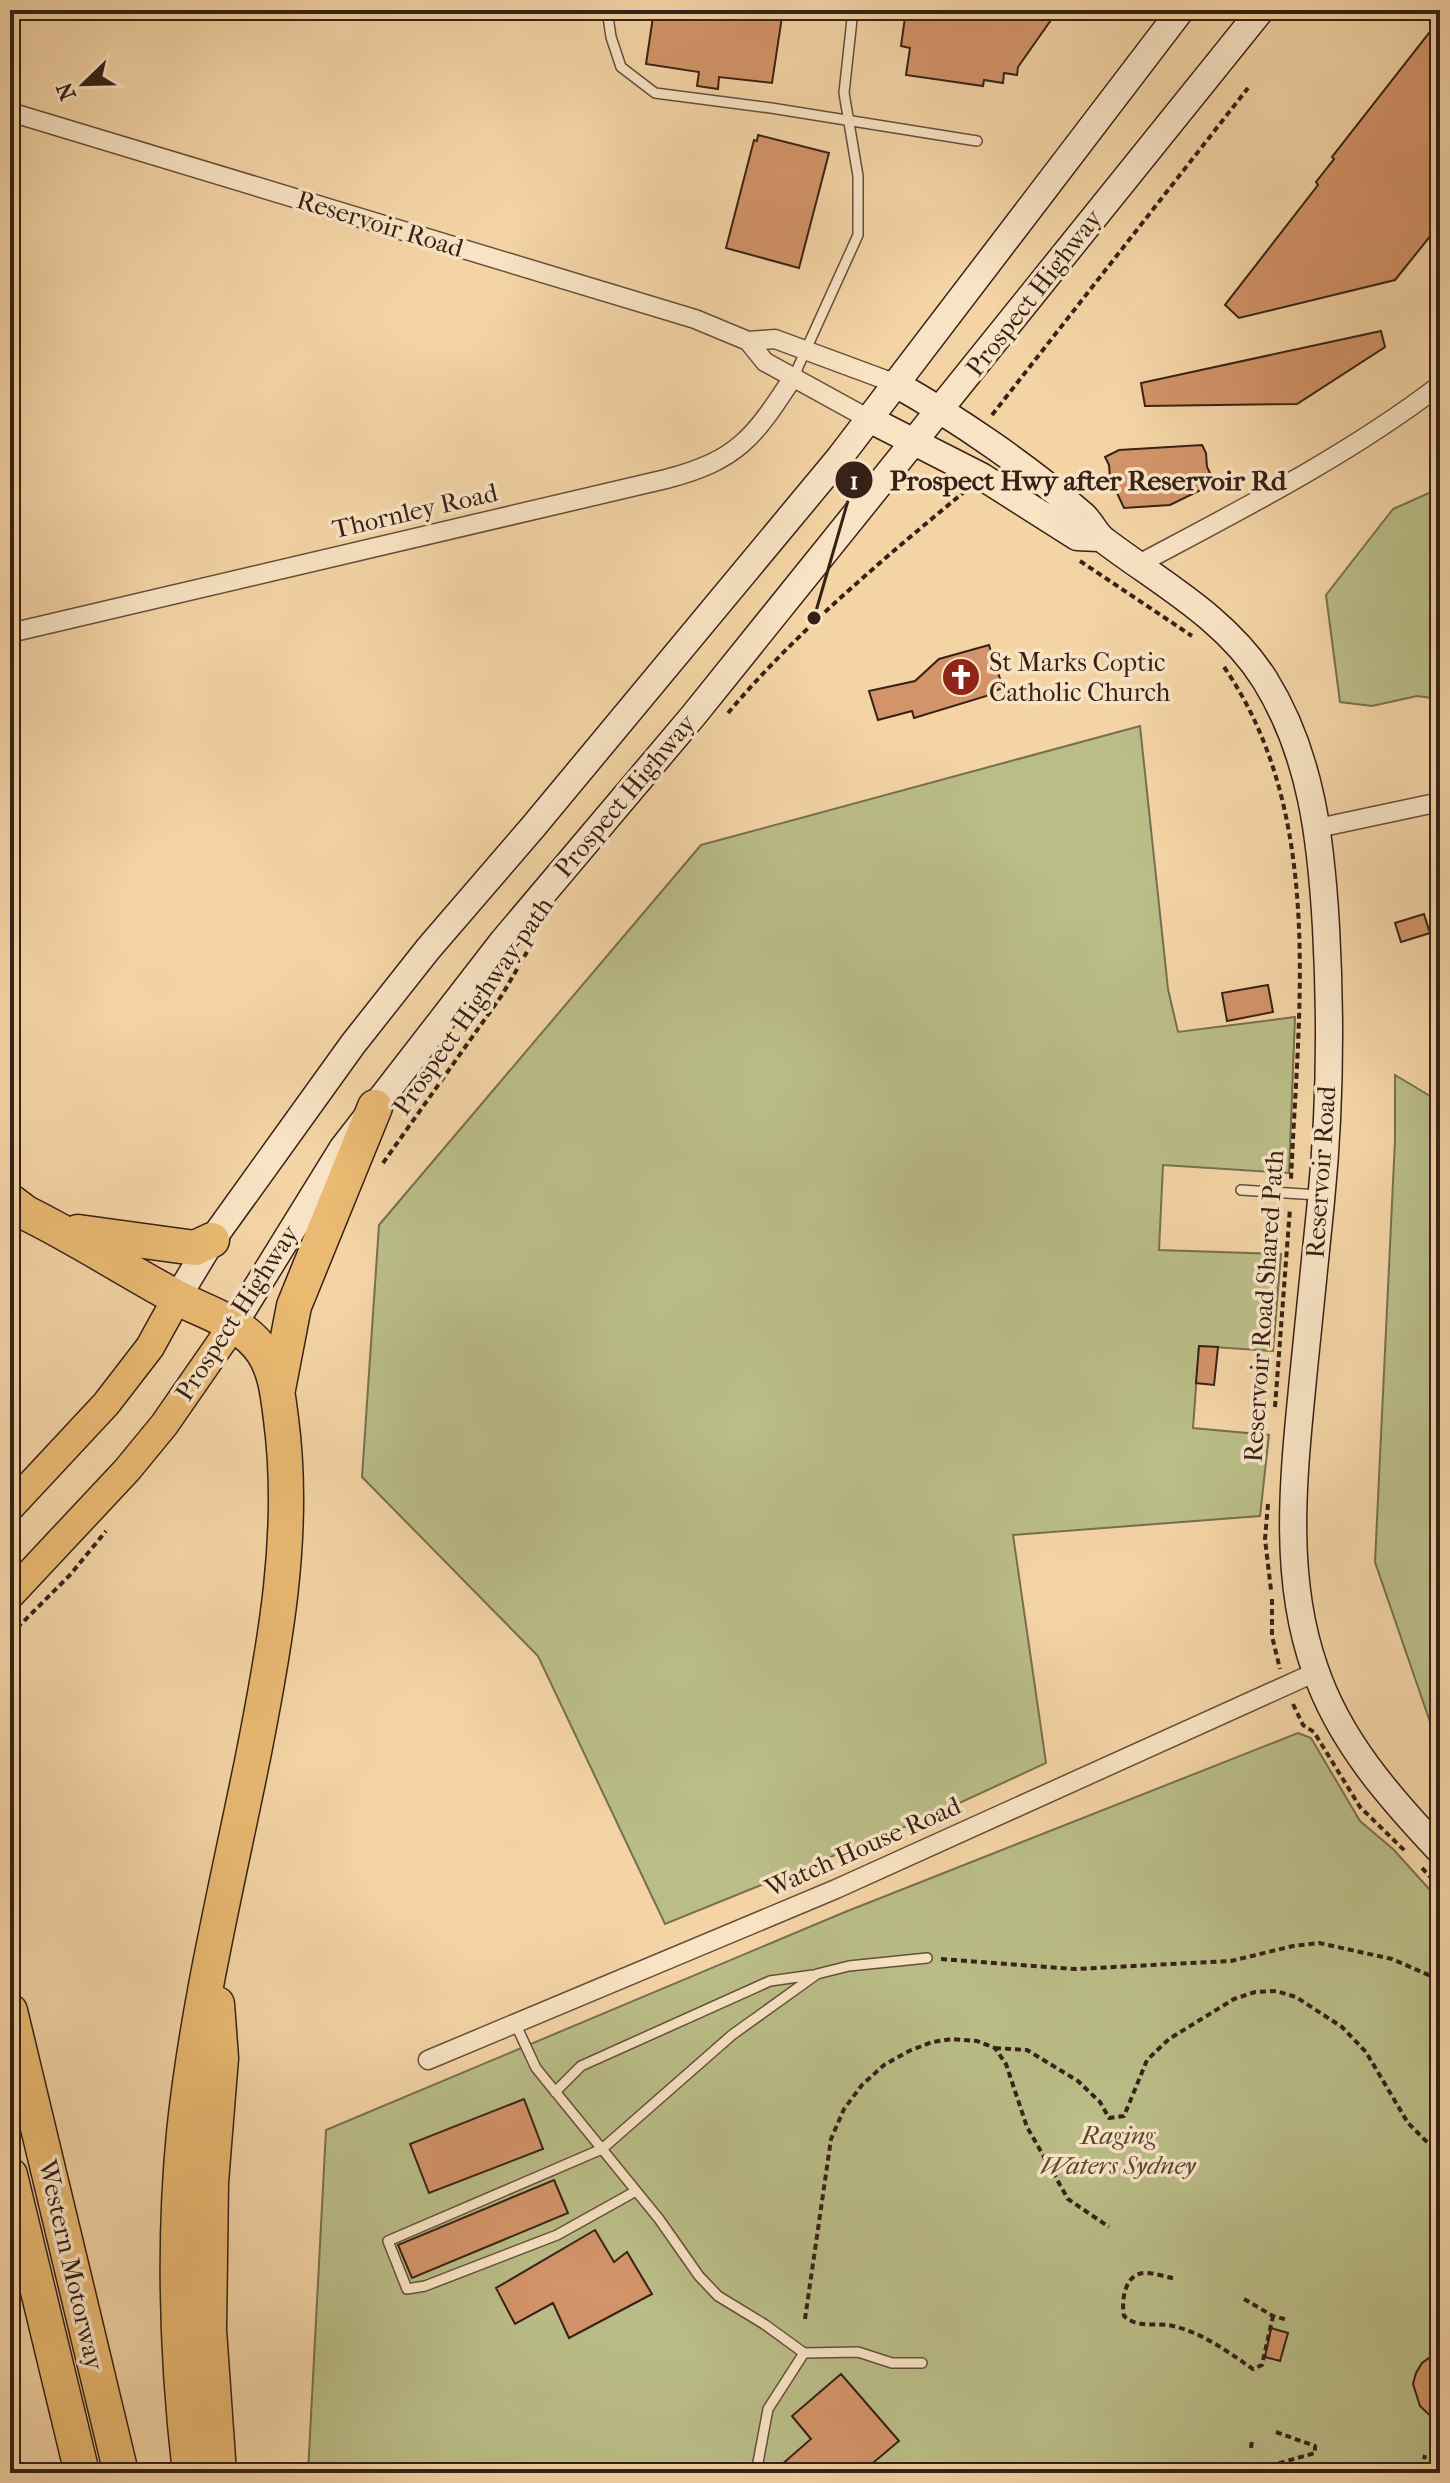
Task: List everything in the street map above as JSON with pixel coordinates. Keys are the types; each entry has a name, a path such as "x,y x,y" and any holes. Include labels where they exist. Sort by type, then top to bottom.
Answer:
{"highway":[{"path":"277,1390 294,1306 375,1107"},
{"path":"10,1201 177,1298 234,1324 263,1351 271,1366 277,1390 286,1457 284,1548 277,1631 195,2057 180,2192 178,2343 190,2473"},
{"path":"57,1229 195,1248 212,1240"},
{"path":"214,1952 221,2058 211,2182 209,2330 219,2473"},
{"name":"Western Motorway","path":"10,2011 121,2473"},
{"name":"Western Motorway","path":"10,2175 82,2473"}],"main road":[{"name":"Prospect Highway","path":"10,1507 106,1404 150,1347 212,1240 353,1044 428,949 543,816 840,457 1181,10"},
{"name":"Prospect Highway","path":"10,1595 127,1470 164,1425 234,1324 342,1149 503,941 693,716 1261,10"},
{"name":"Reservoir Road","path":"894,383 941,409 1088,519 1099,538 1204,612 1239,646 1264,678 1298,746 1318,828 1327,947 1328,1024 1322,1195 1294,1496 1297,1591 1307,1646 1316,1672 1354,1748 1391,1797 1440,1851"},
{"name":"Reservoir Road","path":"867,418 981,476 1077,537 1099,538"}],"street":[{"name":"Reservoir Road","path":"10,112 695,319 748,341 775,339 894,383"},
{"name":"Reservoir Road","path":"748,341 765,362 867,418"},
{"name":"Thornley Road","path":"10,633 707,468 728,457 747,441 794,376"},
{"path":"1139,564 1318,466 1440,385"},
{"path":"1318,828 1440,802"},
{"name":"Watch House Road","path":"428,2060 836,1889 1316,1672"}],"lane":[{"path":"607,10 611,37 621,67 655,93 977,141"},
{"path":"794,376 858,235 858,176 844,93 853,10"},
{"path":"1241,1190 1322,1195"},
{"path":"555,2092 581,2066 770,1981 849,1966 927,1958"},
{"path":"636,2191 557,2235 425,2286 407,2289 388,2241 602,2149 732,2035 817,1974"},
{"path":"515,2023 536,2068 718,2296 804,2353 858,2352 892,2363 922,2363"},
{"path":"756,2473 768,2409 804,2353"}],"path":[{"path":"999,421 991,414 1248,88"},
{"path":"727,715 782,655 857,585 968,490"},
{"path":"1076,558 1198,640"},
{"name":"Reservoir Road Shared Path","path":"1223,666 1262,733 1273,761 1294,859 1300,982 1291,1194 1274,1420"},
{"name":"Prospect Highway path","path":"379,1168 502,995 528,950"},
{"name":"Reservoir Road Shared Path","path":"1269,1498 1265,1539 1273,1603 1272,1636 1279,1665"},
{"path":"927,1958 1075,1969 1231,1961 1319,1943 1392,1959 1440,1980"},
{"path":"805,2319 831,2139 844,2109 862,2085 884,2065 932,2042 952,2039 977,2041 995,2048 1027,2050 1078,2081 1100,2102 1109,2118 1124,2116 1147,2060 1169,2039 1234,1999 1255,1992 1276,1991 1296,1997 1342,2027 1366,2052 1408,2123 1440,2155"},
{"path":"995,2048 1006,2064 1027,2127 1068,2199 1087,2215 1109,2227"},
{"path":"1173,2278 1145,2273 1132,2278 1127,2283 1124,2297 1124,2316 1136,2324 1172,2326 1196,2334 1253,2369 1258,2369 1262,2365 1273,2316"},
{"path":"1244,2299 1273,2316 1288,2320"},
{"path":"1276,2432 1315,2446 1315,2453 1276,2464"},
{"path":"1251,2448 1252,2440"},
{"path":"1422,2469 1425,2455"}],"green space":[{"path":"1440,488 1440,699 1417,696 1372,706 1340,702 1326,595 1393,509"},
{"path":"1140,726 1168,989 1178,1032 1295,1017 1289,1173 1163,1165 1159,1250 1281,1254 1273,1351 1199,1346 1193,1428 1269,1435 1260,1516 1013,1535 1046,1763 929,1817 665,1924 538,1656 362,1477 379,1225 701,845"},
{"path":"1395,1075 1440,1102 1440,1751 1375,1562 1395,1140"},
{"name":"Raging Waters Sydney","path":"1298,1733 1311,1738 1360,1821 1393,1849 1440,1901 1440,2473 308,2473 326,2130 845,1912"}],"building":[{"path":"654,10 783,10 772,83 719,77 718,89 697,86 699,72 646,64"},
{"path":"906,10 1058,10 1018,67 1017,75 1004,73 1003,83 984,80 983,86 906,75 910,48 901,46"},
{"path":"1440,19 1440,224 1395,280 1239,318 1225,305 1318,185 1316,182 1334,159 1332,157"},
{"path":"758,135 829,153 799,268 726,248 754,140 757,141"},
{"path":"1381,331 1385,347 1297,404 1145,406 1141,383"},
{"path":"1202,445 1215,483 1170,505 1124,508 1110,478 1105,457 1119,450"},
{"name":"St Marks Coptic Catholic Church","path":"989,645 1003,688 993,694 914,718 912,711 878,720 869,691 915,681 939,659"},
{"path":"1424,914 1430,933 1401,942 1395,923"},
{"path":"1268,985 1273,1012 1227,1021 1222,993"},
{"path":"1199,1346 1218,1347 1214,1385 1196,1383"},
{"path":"524,2099 543,2149 429,2193 410,2144"},
{"path":"554,2180 568,2213 412,2278 398,2245"},
{"path":"595,2230 614,2262 627,2252 652,2294 569,2338 553,2303 515,2324 496,2288"},
{"path":"1271,2328 1288,2333 1280,2361 1265,2357"},
{"path":"1440,2350 1440,2425 1420,2406 1413,2384 1422,2363"},
{"path":"841,2374 899,2441 861,2473 772,2473 811,2439 792,2416"}],"place":[{"name":"Prospect Hwy after Reservoir Rd","path":"814,618"},
{"name":"St Marks Coptic Catholic Church","path":"961,677"}]}
